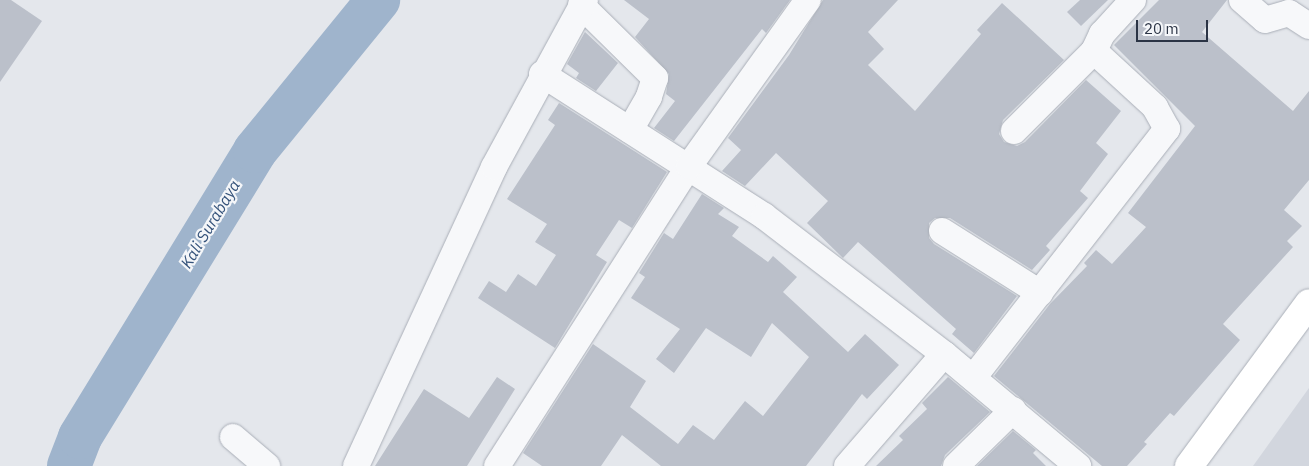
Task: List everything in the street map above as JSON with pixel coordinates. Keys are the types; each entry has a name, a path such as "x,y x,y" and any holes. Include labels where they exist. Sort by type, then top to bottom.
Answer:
{"main road":[{"path":"1189,466 1309,303"}],"street":[{"path":"497,466 689,166 808,0"},
{"path":"1014,131 1094,51 1102,34 1132,0"},
{"path":"1242,0 1265,20 1289,13 1309,26"},
{"path":"356,466 494,166 542,74 583,2 655,78 649,98 630,130"},
{"path":"973,378 1167,129 1155,107 1094,51"},
{"path":"542,74 689,166 764,216 944,354 1078,466"},
{"path":"942,231 1040,293"},
{"path":"847,466 944,354"},
{"path":"956,466 1012,410"},
{"path":"233,437 267,466"}],"shaded area":[{"path":"1309,388 1309,466 1253,466"}],"building":[{"path":"0,0 11,0 42,21 0,82"},
{"path":"624,0 790,0 766,33 762,29 674,141 654,128 675,101 666,94 669,74 635,37 649,19"},
{"path":"823,0 898,0 868,32 884,49 868,65 915,111 981,34 977,30 1002,3 1064,60 1003,120 999,134 1004,142 1017,146 1025,142 1086,80 1121,111 1096,143 1108,154 1080,191 1088,198 1046,246 1050,250 1032,270 950,218 935,218 929,223 929,238 934,244 1017,296 971,357 974,353 952,334 956,329 858,242 843,258 807,223 828,201 776,153 745,186 722,171 741,150 728,138 789,55"},
{"path":"1080,0 1108,0 1081,26 1067,12"},
{"path":"1159,0 1227,0 1202,32 1293,111 1309,91 1309,180 1284,210 1302,226 1287,241 1293,247 1223,324 1240,340 1174,416 1170,413 1144,442 1147,444 1127,466 1102,466 994,376 1050,304 1087,266 1084,263 1096,250 1112,264 1146,227 1128,213 1195,126 1114,45"},
{"path":"585,32 618,63 596,91 576,78 579,73 567,64"},
{"path":"559,103 667,172 632,228 619,220 596,255 607,262 555,348 478,298 489,281 506,292 518,274 536,286 556,255 535,242 547,224 507,199 555,125 548,120"},
{"path":"702,194 724,208 718,214 739,227 732,236 768,262 773,256 797,277 783,292 848,352 865,334 899,365 867,399 862,394 806,466 661,466 622,435 601,466 542,466 523,453 593,344 646,381 630,407 678,444 693,425 714,440 745,401 763,416 809,357 772,323 751,357 706,328 674,373 656,359 680,329 631,298 645,277 639,273 664,233 673,239"},
{"path":"497,377 515,389 467,466 375,466 424,389 469,418"},
{"path":"948,377 990,412 945,455 941,466 876,466 903,440 899,436 927,409 922,403"},
{"path":"1013,431 1036,450 1033,453 1046,466 977,466"}],"waterway":[{"name":"Kali Surabaya","path":"69,466 80,437 255,151 378,0"}]}
